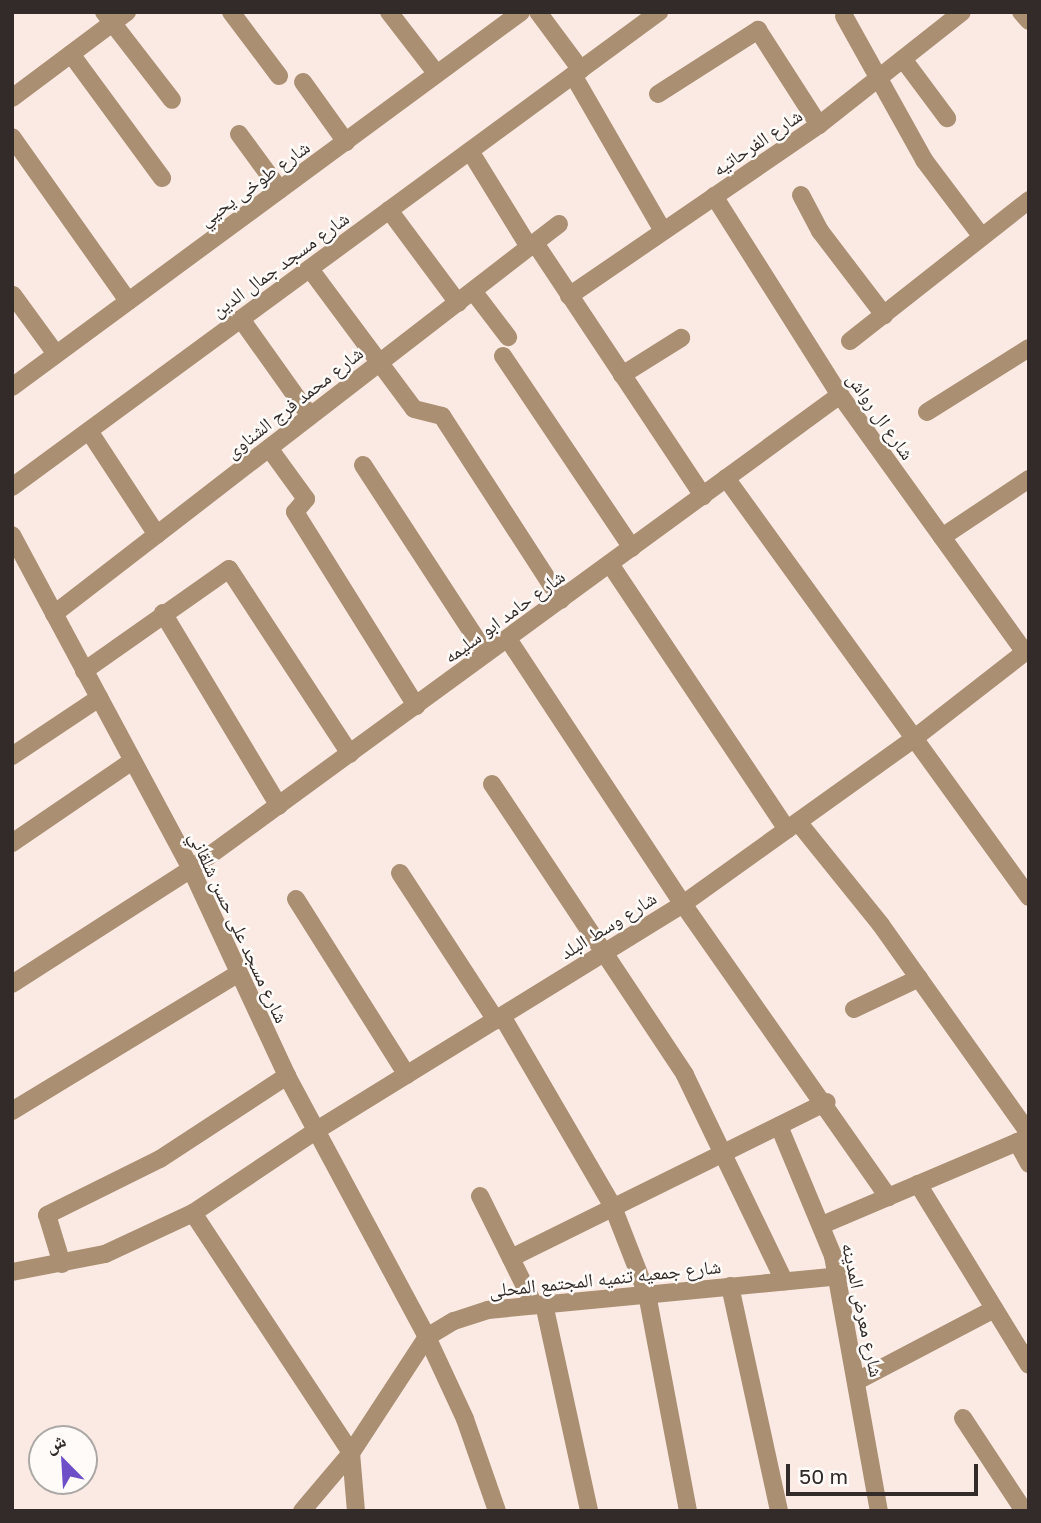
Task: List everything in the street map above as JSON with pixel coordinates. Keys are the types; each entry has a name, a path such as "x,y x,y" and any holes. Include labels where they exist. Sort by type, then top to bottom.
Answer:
{"street":[{"path":"230,12 279,76"},
{"path":"389,12 437,74"},
{"name":"شارع طوخى يحيي","path":"12,387 437,74 498,19 522,12"},
{"path":"538,12 577,73 663,231"},
{"name":"شارع مسجد جمال الدين","path":"12,487 659,12"},
{"name":"شارع الفرحاتيه","path":"569,296 819,125 962,12"},
{"path":"1021,12 1029,22"},
{"path":"12,98 71,54 115,16 172,100"},
{"path":"844,16 924,160 982,237"},
{"path":"658,94 758,30 819,125"},
{"path":"71,54 162,178"},
{"path":"903,59 947,118"},
{"path":"303,82 346,142"},
{"path":"239,134 280,190"},
{"path":"12,137 128,301"},
{"path":"470,151 703,496"},
{"path":"801,195 820,231 884,315"},
{"name":"شارع ال رواش","path":"714,196 840,395 1024,653 1029,672"},
{"path":"850,341 1029,200"},
{"path":"389,211 458,303"},
{"name":"شارع محمد فرج الشناوى","path":"54,614 559,224"},
{"path":"310,269 416,412 442,416 561,600"},
{"path":"473,290 508,337"},
{"path":"13,295 56,354"},
{"path":"241,319 310,416"},
{"path":"622,375 681,338"},
{"path":"927,412 1029,348"},
{"path":"503,356 632,548"},
{"name":"شارع حامد ابو سليمه","path":"12,984 191,869 840,395"},
{"path":"89,431 157,535"},
{"path":"269,448 306,499 295,512 416,706"},
{"path":"363,465 486,654"},
{"path":"726,478 912,740 1029,897"},
{"path":"942,537 1029,479"},
{"name":"شارع مسجد على حسن شلقاني","path":"12,535 191,869 237,974 287,1076 427,1337 465,1419 497,1511"},
{"path":"610,564 792,825 919,978 1025,1137 1029,1164"},
{"path":"84,671 222,570 232,571 350,754"},
{"path":"163,613 279,806"},
{"path":"508,639 683,904 826,1102 888,1197"},
{"name":"شارع وسط البلد","path":"12,1272 62,1264 121,1248 193,1213 317,1130 683,904 912,740 1024,653"},
{"path":"12,756 99,698"},
{"path":"12,843 132,761"},
{"path":"492,784 685,1075 783,1281"},
{"path":"400,873 499,1018 613,1207 647,1294 688,1511"},
{"path":"296,899 407,1075"},
{"path":"12,1111 237,974"},
{"path":"854,1009 919,978"},
{"path":"62,1264 47,1215 160,1160 287,1076"},
{"path":"511,1258 826,1102"},
{"name":"شارع معرض المدينه","path":"779,1126 822,1225 838,1276 879,1511"},
{"path":"822,1225 1025,1137"},
{"path":"918,1184 1029,1366"},
{"path":"480,1196 511,1258 539,1305 589,1511"},
{"path":"193,1213 351,1453 356,1511"},
{"name":"شارع جمعيه تنميه المجتمع المحلى","path":"302,1511 351,1453 427,1337 454,1321 488,1310 838,1276"},
{"path":"730,1286 779,1511"},
{"path":"857,1381 993,1309"},
{"path":"963,1418 1024,1511"}]}
